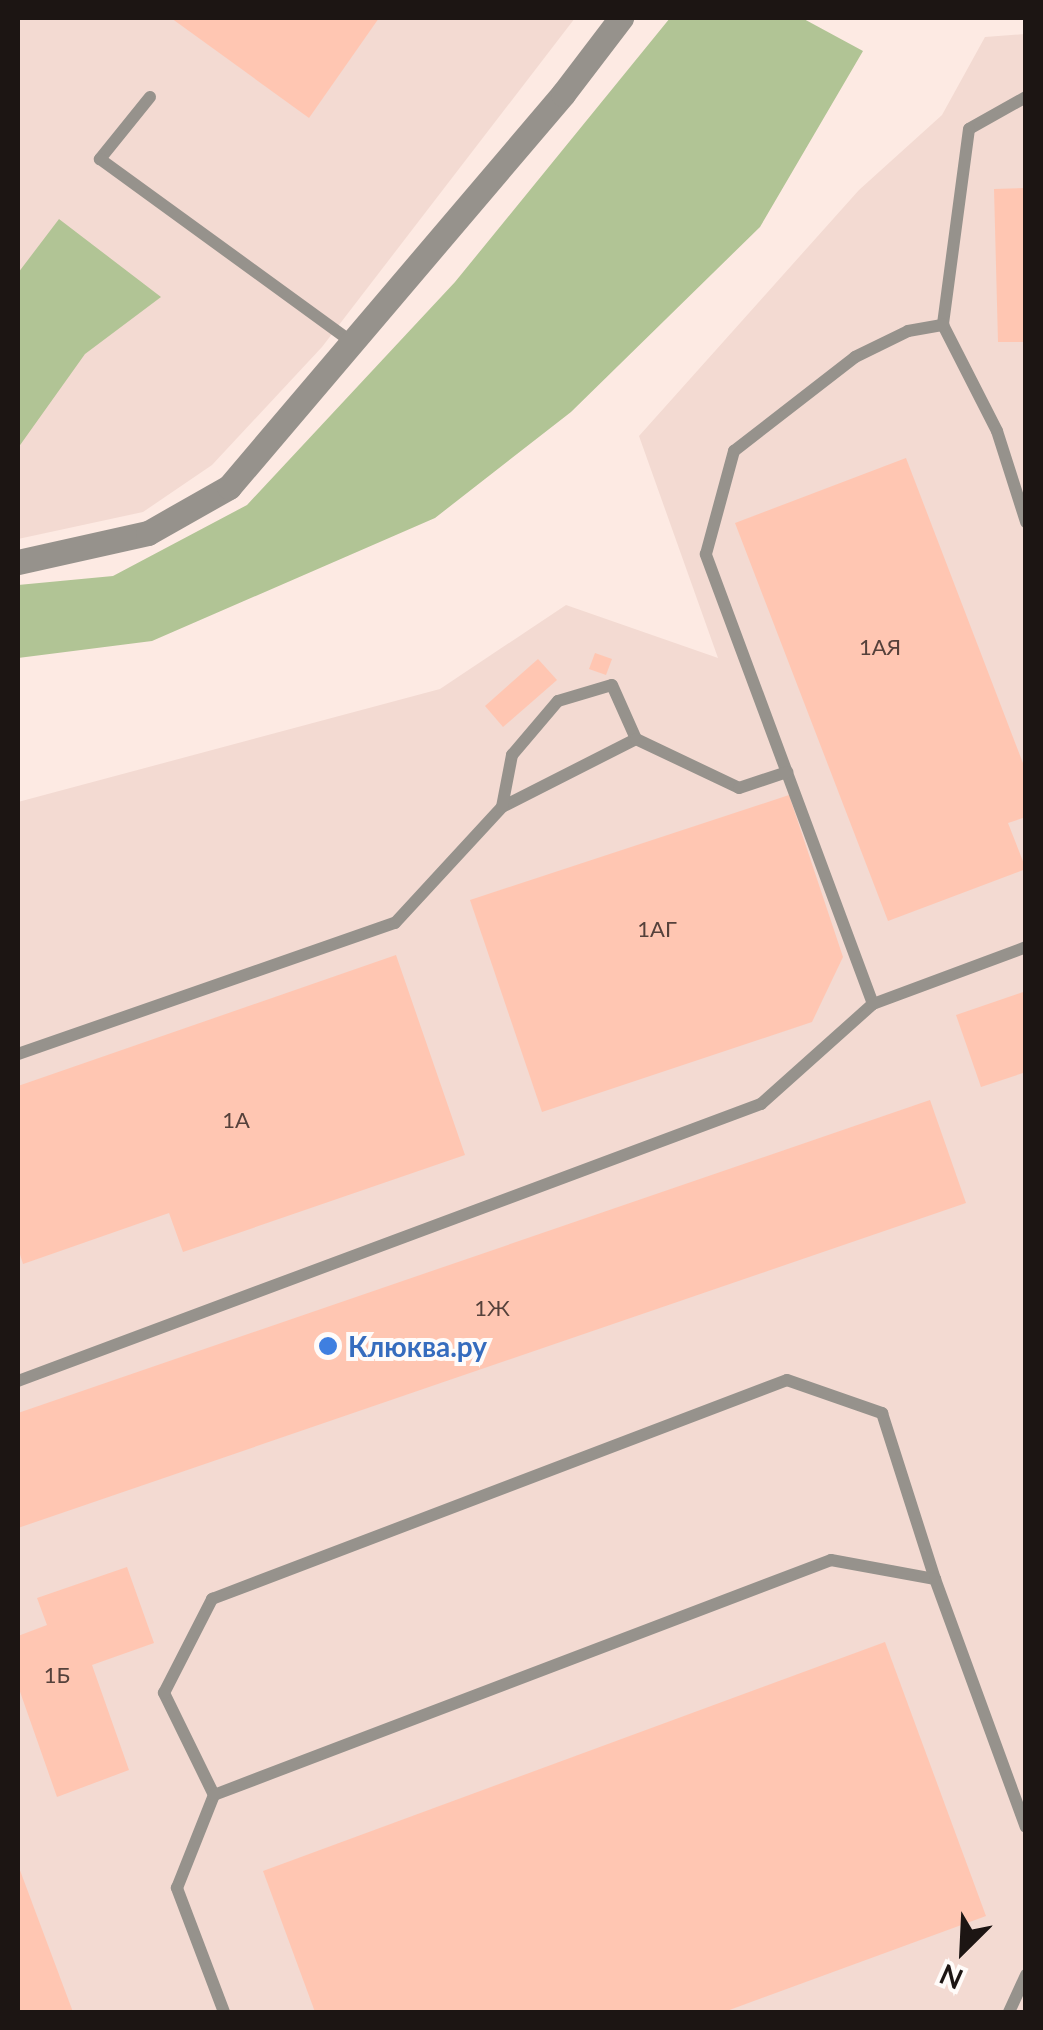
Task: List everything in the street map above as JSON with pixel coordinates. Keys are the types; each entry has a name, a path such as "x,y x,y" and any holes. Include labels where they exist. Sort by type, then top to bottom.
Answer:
{"street":[{"path":"18,562 148,533 229,487 563,94 620,18"}],"lane":[{"path":"150,96 100,159 352,342"},
{"path":"1026,97 969,129 943,326 997,431 1026,522"},
{"path":"873,1004 706,554 734,451 855,357 908,331 943,326"},
{"path":"502,807 512,755 558,701 612,685 636,739 739,788 787,772"},
{"path":"18,1054 396,923 502,807 636,739"},
{"path":"18,1380 761,1104 873,1004 1026,947"},
{"path":"214,1795 164,1693 212,1599 788,1380 882,1414 934,1579 1026,1828"},
{"path":"224,2012 177,1888 214,1795 831,1560 934,1579"},
{"path":"1008,2012 1026,1975"}],"shaded area":[{"path":"18,18 575,18 322,347 212,465 143,512 18,539"},
{"path":"1025,34 1025,2012 18,2012 18,802 440,689 566,605 718,658 639,436 859,190 942,115 985,37"}],"green space":[{"path":"670,18 802,18 863,51 760,227 571,412 435,518 152,641 18,658 18,585 113,576 247,505 455,282"},
{"path":"59,219 161,297 85,354 18,448 18,273"}],"building":[{"path":"171,18 379,18 309,118"},
{"path":"1026,188 1026,342 998,342 994,189"},
{"path":"906,458 1026,771 1026,817 1008,823 1026,869 888,921 735,523"},
{"path":"595,653 612,659 606,675 589,669"},
{"path":"538,659 557,680 503,727 485,706"},
{"path":"789,795 843,957 812,1022 542,1112 470,900"},
{"path":"396,955 465,1155 183,1252 169,1213 23,1264 18,1248 18,1086"},
{"path":"1026,991 1026,1072 981,1087 956,1015"},
{"path":"930,1100 966,1203 18,1528 18,1413"},
{"path":"127,1567 154,1643 92,1665 129,1770 57,1797 18,1686 18,1636 47,1625 37,1598"},
{"path":"885,1642 986,1916 724,2012 315,2012 263,1871"},
{"path":"18,1865 73,2012 18,2012"}],"place":[{"name":"Клюква.ру","path":"328,1346"}]}
